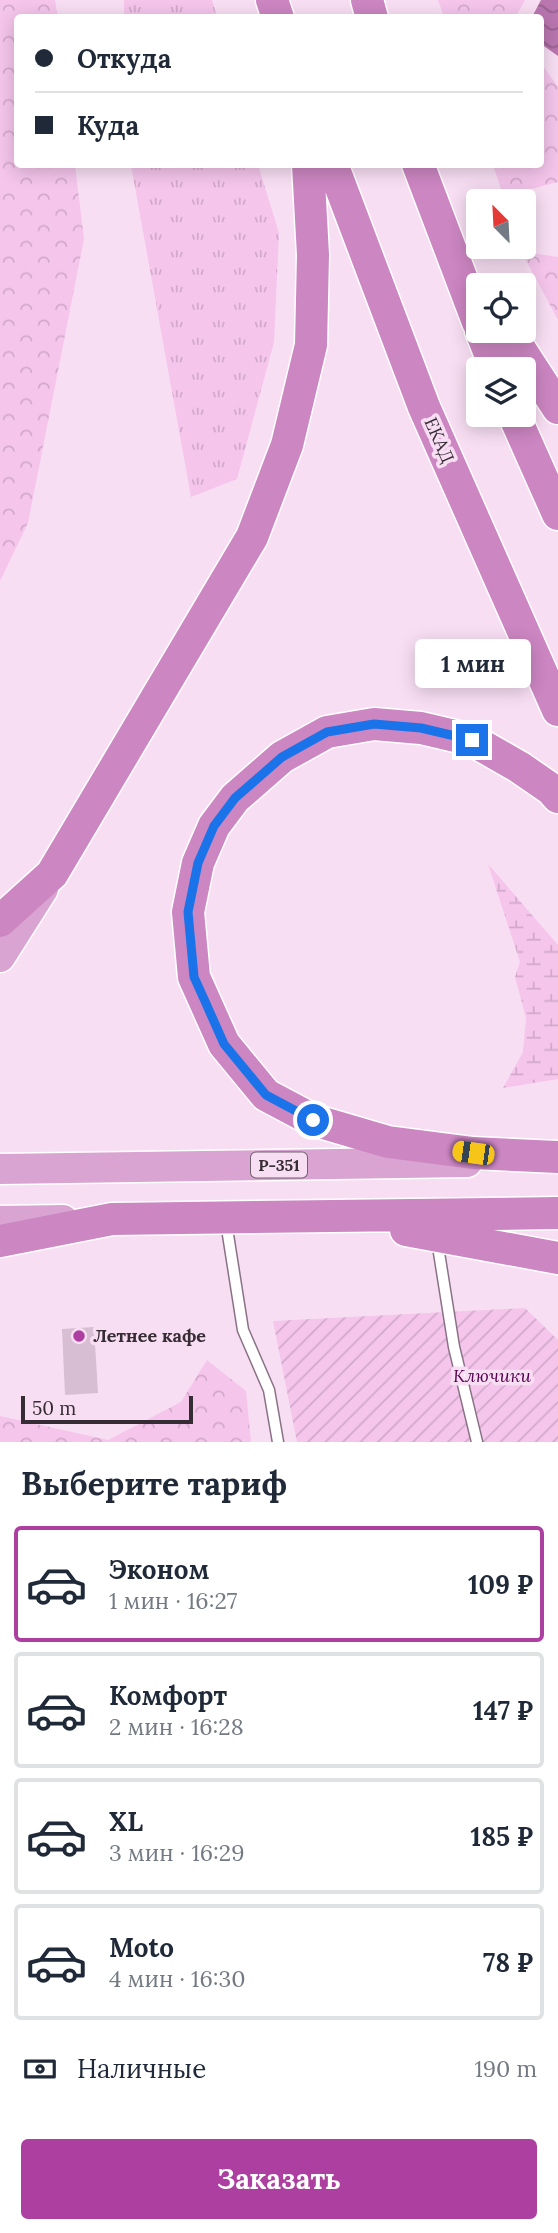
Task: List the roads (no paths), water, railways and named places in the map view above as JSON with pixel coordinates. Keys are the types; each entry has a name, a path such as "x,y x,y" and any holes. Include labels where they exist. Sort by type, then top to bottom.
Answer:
{"highway":[{"path":"0,921 52,874 252,537 287,445 311,345 313,255 308,168"},
{"name":"ЕКАД","path":"334,168 424,407 558,710"},
{"path":"420,168 474,273"},
{"path":"420,168 466,290"},
{"path":"516,343 558,408"},
{"path":"519,427 558,514"},
{"path":"558,797 519,767 472,740 421,728 374,724 327,732 282,757 235,798 214,826 198,863 188,912 194,977 224,1044 266,1095 313,1120 388,1142 473,1153 558,1159"},
{"path":"0,1241 112,1219 329,1216 437,1225 558,1213"},
{"path":"437,1225 558,1258"}],"main road":[{"path":"0,957 52,874"},
{"name":"Р-351","path":"0,1169 558,1159"},
{"path":"0,1221 112,1219"}],"lane":[{"path":"226,1219 243,1330 269,1390 278,1442"},
{"path":"437,1225 438,1256 454,1348 477,1442"}],"water":[{"path":"541,0 558,0 558,56 544,46 544,14 534,14"}],"place":[{"name":"Летнее кафе","path":"79,1336"}],"park label":[{"name":"Ключики","path":"492,1376"}]}
